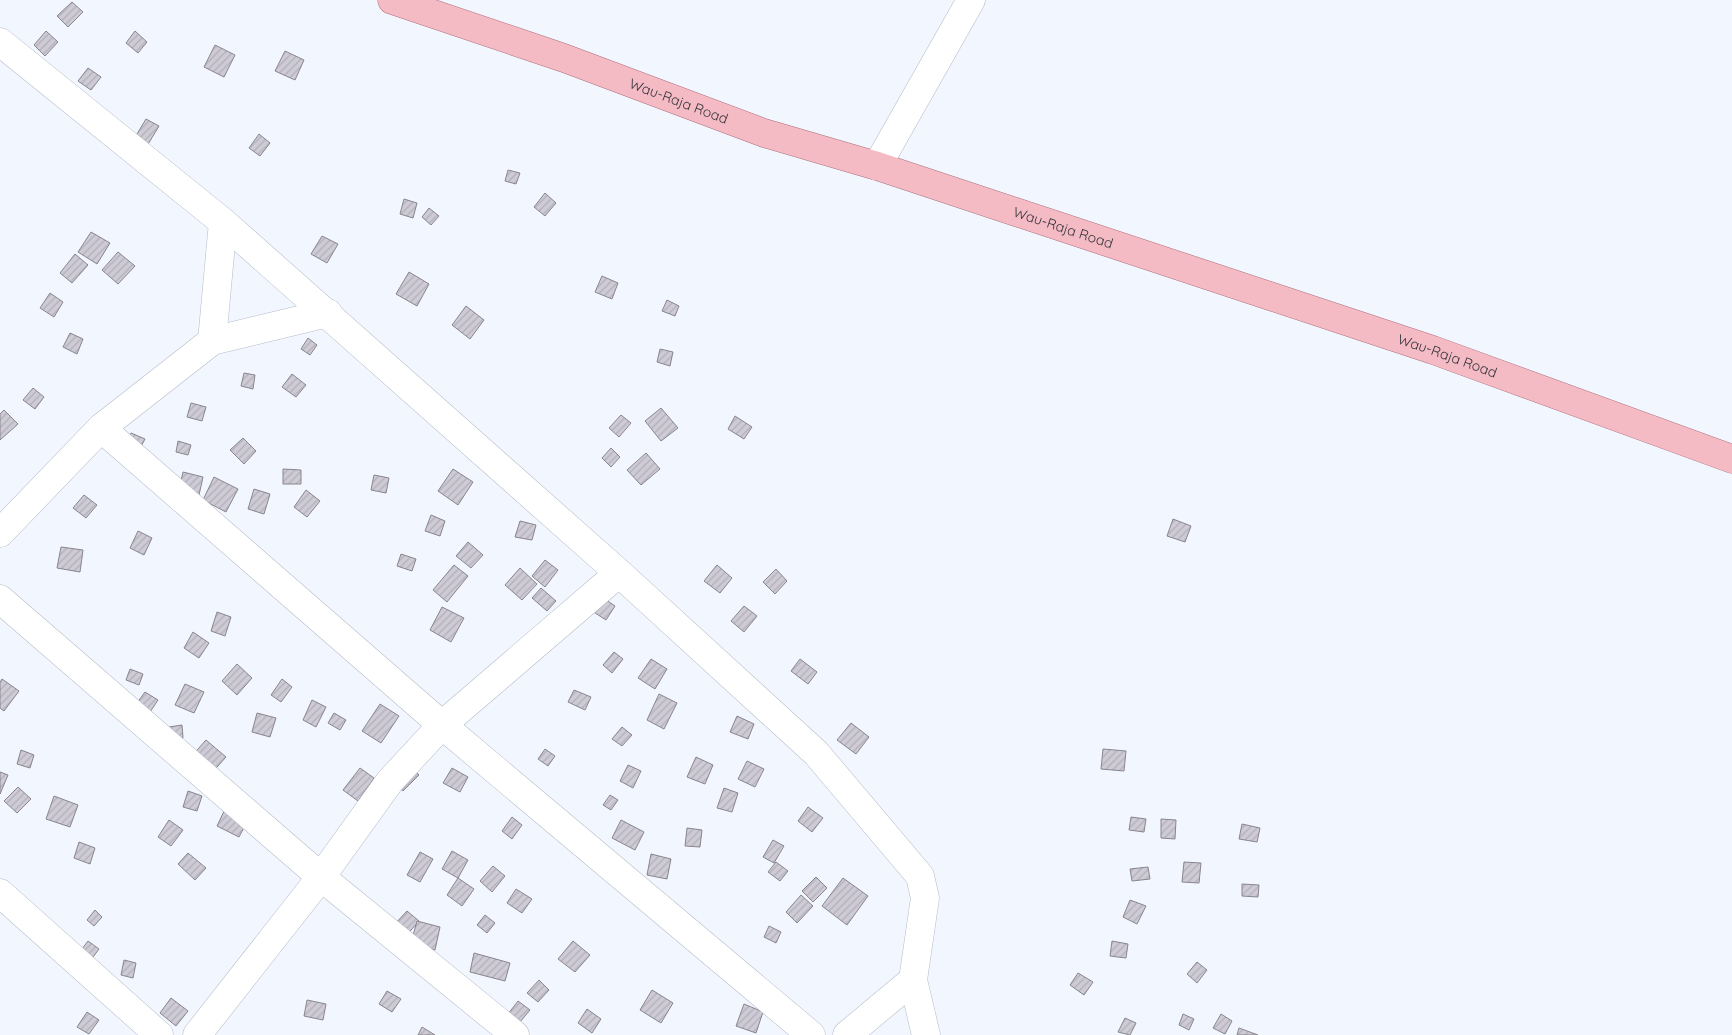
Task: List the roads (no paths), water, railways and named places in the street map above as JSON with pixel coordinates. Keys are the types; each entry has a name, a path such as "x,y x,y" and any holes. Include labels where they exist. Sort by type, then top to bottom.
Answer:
{"main road":[{"name":"Wau-Raja Road","path":"392,0 564,58 764,133 876,166 1433,350 1732,459"}],"street":[{"path":"876,166 971,0"},
{"path":"0,42 223,222 328,313 619,573 816,753 920,876 925,898 913,980 926,1035"},
{"path":"212,342 223,222"},
{"path":"0,532 102,428 212,342 328,313"},
{"path":"102,428 442,725 811,1035"},
{"path":"197,1035 321,877 390,781 442,725 619,573"},
{"path":"0,599 321,877 515,1035"},
{"path":"0,894 159,1035"},
{"path":"846,1035 913,980"}]}
